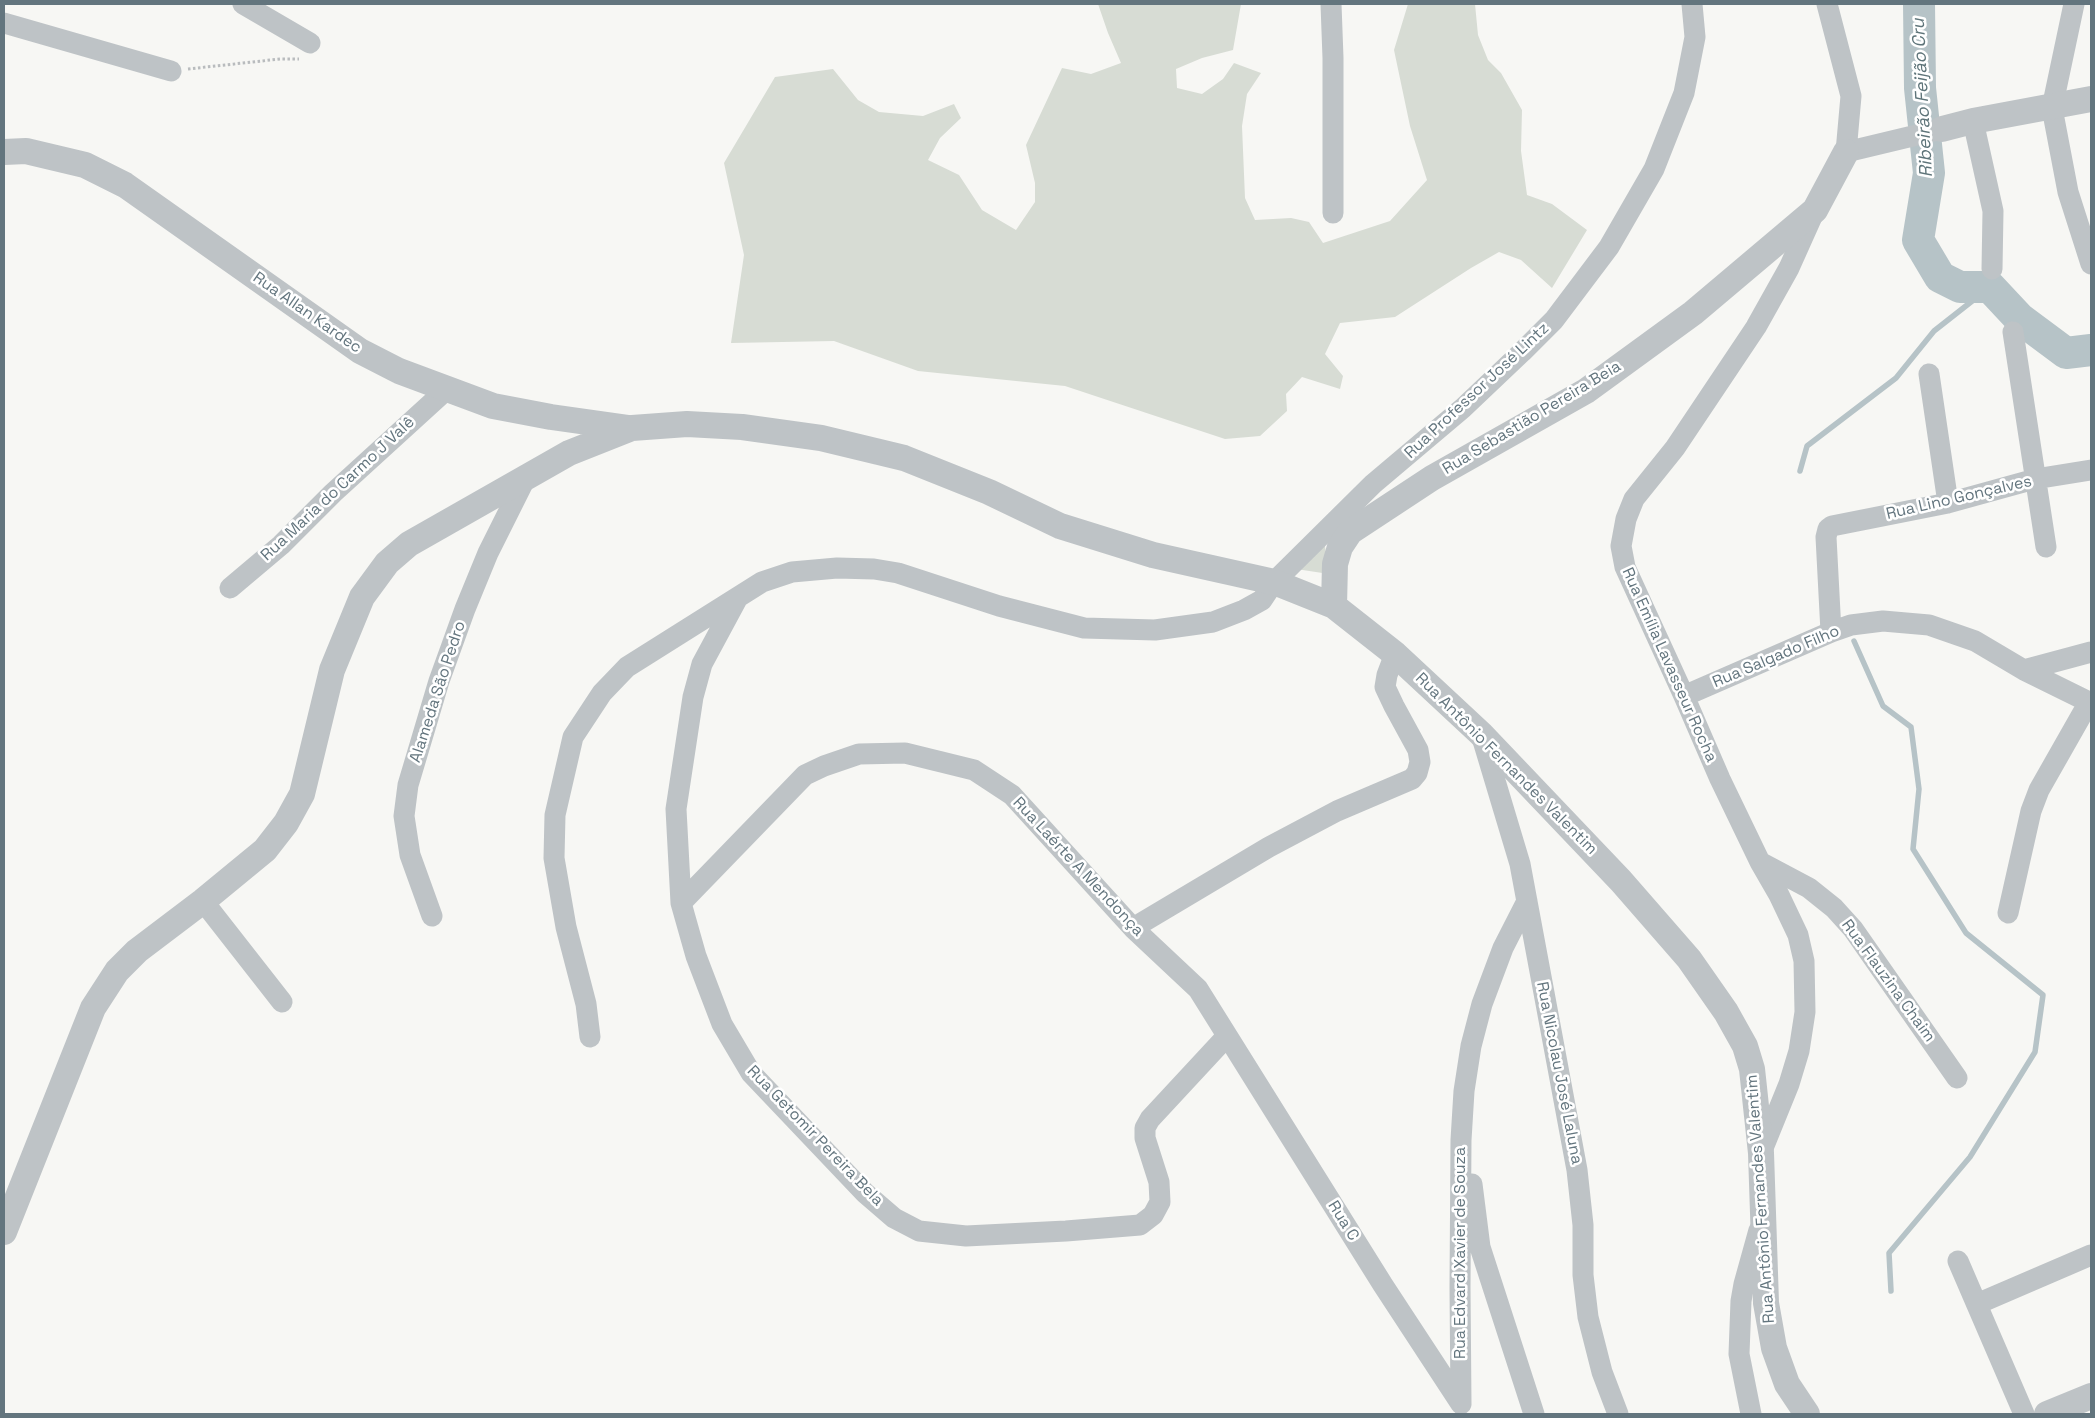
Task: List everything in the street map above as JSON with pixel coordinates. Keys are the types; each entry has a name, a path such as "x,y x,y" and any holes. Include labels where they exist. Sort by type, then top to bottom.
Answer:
{"street":[{"path":"242,4 310,43"},
{"path":"1331,4 1333,58 1332,213"},
{"name":"Rua Professor José Lintz","path":"590,1037 586,1004 566,927 554,858 555,815 573,737 602,693 628,667 762,582 792,572 837,568 874,569 898,573 999,606 1084,628 1155,630 1213,622 1244,610 1262,600 1274,582 1372,484 1463,408 1554,320 1609,247 1654,169 1684,93 1695,37 1692,4"},
{"path":"1827,4 1851,96 1846,152 1973,121 2052,108 2091,99"},
{"path":"2074,4 2052,108 2068,192 2091,264"},
{"path":"4,23 171,70"},
{"path":"1973,121 1993,211 1992,269"},
{"name":"Rua Allan Kardec","path":"4,152 26,151 85,165 125,185 360,351 399,371 493,406 551,417 632,428"},
{"name":"Rua Emília Lavasseur Rocha","path":"1761,1153 1797,1060 1805,1012 1804,961 1798,935 1780,895 1760,862 1720,779 1625,567 1621,546 1626,519 1634,499 1675,448 1756,327 1789,268 1815,210 1846,152"},
{"name":"Rua Sebastião Pereira Beia","path":"1334,606 1334,564 1340,547 1350,532 1432,478 1586,391 1624,365 1692,313 1815,210"},
{"path":"2013,332 2046,547"},
{"path":"1929,374 1948,503"},
{"name":"Rua Maria do Carmo J Valê","path":"230,588 281,545 333,493 446,390"},
{"name":"Rua Antônio Fernandes Valentim","path":"4,1232 93,1008 117,971 137,951 203,901 265,850 286,823 302,794 332,670 362,597 387,563 409,544 569,453 632,428 687,424 742,427 821,438 904,458 989,492 1060,526 1153,554 1274,582 1334,606 1396,654 1481,734 1621,881 1689,959 1726,1012 1745,1046 1752,1069 1761,1153 1766,1303 1774,1348 1787,1384 1807,1414"},
{"name":"Rua Lino Gonçalves","path":"1831,632 1826,537 1828,528 1948,503 2035,479 2091,470"},
{"name":"Alameda São Pedro","path":"432,916 410,855 404,816 408,785 439,681 465,609 488,553 526,477"},
{"name":"Rua Getomir Pereira Bela","path":"738,596 702,664 693,697 676,809 681,903 696,956 722,1024 751,1073 865,1193 894,1218 920,1231 966,1236 1140,1225 1153,1215 1160,1202 1159,1182 1145,1138 1145,1128 1150,1119 1226,1036"},
{"name":"Rua Salgado Filho","path":"1684,696 1831,632 1851,625 1883,621 1929,625 1975,641 2024,670 2090,703"},
{"path":"2024,670 2091,652"},
{"path":"1133,928 1278,843 1337,811 1412,779 1417,773 1420,762 1418,750 1385,687 1387,675 1396,654"},
{"path":"2008,913 2031,811 2039,790 2090,703"},
{"name":"Rua Nicolau José Laluna","path":"1481,734 1520,864 1577,1170 1583,1225 1583,1275 1588,1317 1602,1372 1618,1414"},
{"name":"Rua Laérte A Mendonça","path":"681,903 805,776 824,766 859,754 905,753 974,770 1012,795 1133,928 1198,989 1226,1036"},
{"name":"Rua Flauzina Chaim","path":"1760,862 1809,888 1834,908 1853,929 1957,1078"},
{"path":"203,901 282,1002"},
{"name":"Rua Edvard Xavier de Souza","path":"1463,1409 1461,1140 1464,1091 1471,1046 1482,1004 1503,948 1527,901"},
{"name":"Rua C","path":"1226,1036 1463,1409"},
{"name":"Rua Edvard Xavier de Souza","path":"1464,1091 1468,1145 1480,1247 1534,1414"},
{"path":"1752,1414 1740,1354 1741,1301 1764,1212"},
{"path":"1977,1304 2091,1255"},
{"path":"1958,1261 2024,1414"},
{"path":"2047,1414 2091,1396"}],"path":[{"path":"171,70 280,59 297,60 309,56 313,50 310,43"}],"shaded area":[{"path":"1098,4 1241,4 1233,50 1202,58 1176,69 1177,88 1202,94 1223,79 1234,63 1261,73 1247,94 1242,126 1245,198 1255,220 1291,218 1309,222 1323,243 1390,221 1427,180 1410,126 1394,50 1408,4 1475,4 1478,35 1488,60 1501,73 1522,110 1521,151 1527,195 1552,204 1587,230 1552,288 1521,260 1499,252 1395,317 1340,323 1325,354 1343,376 1340,389 1302,377 1286,394 1287,411 1260,436 1225,439 1065,386 918,371 834,341 731,343 744,255 724,163 775,77 833,69 858,100 879,112 923,116 954,104 961,118 940,138 928,160 959,175 982,210 1016,230 1035,202 1035,183 1026,145 1062,68 1091,74 1121,63"},
{"path":"1324,540 1329,574 1296,569"}],"waterway":[{"name":"Ribeirão Feijão Cru","path":"1919,4 1920,88 1929,173 1918,240 1940,277 1960,287 1990,287 2019,318 2066,353 2091,350"},
{"path":"1800,471 1807,446 1896,378 1934,331 1990,287"},
{"path":"1854,641 1883,706 1911,727 1919,789 1913,849 1966,933 2043,995 2035,1052 1970,1157 1889,1253 1891,1291"}]}
